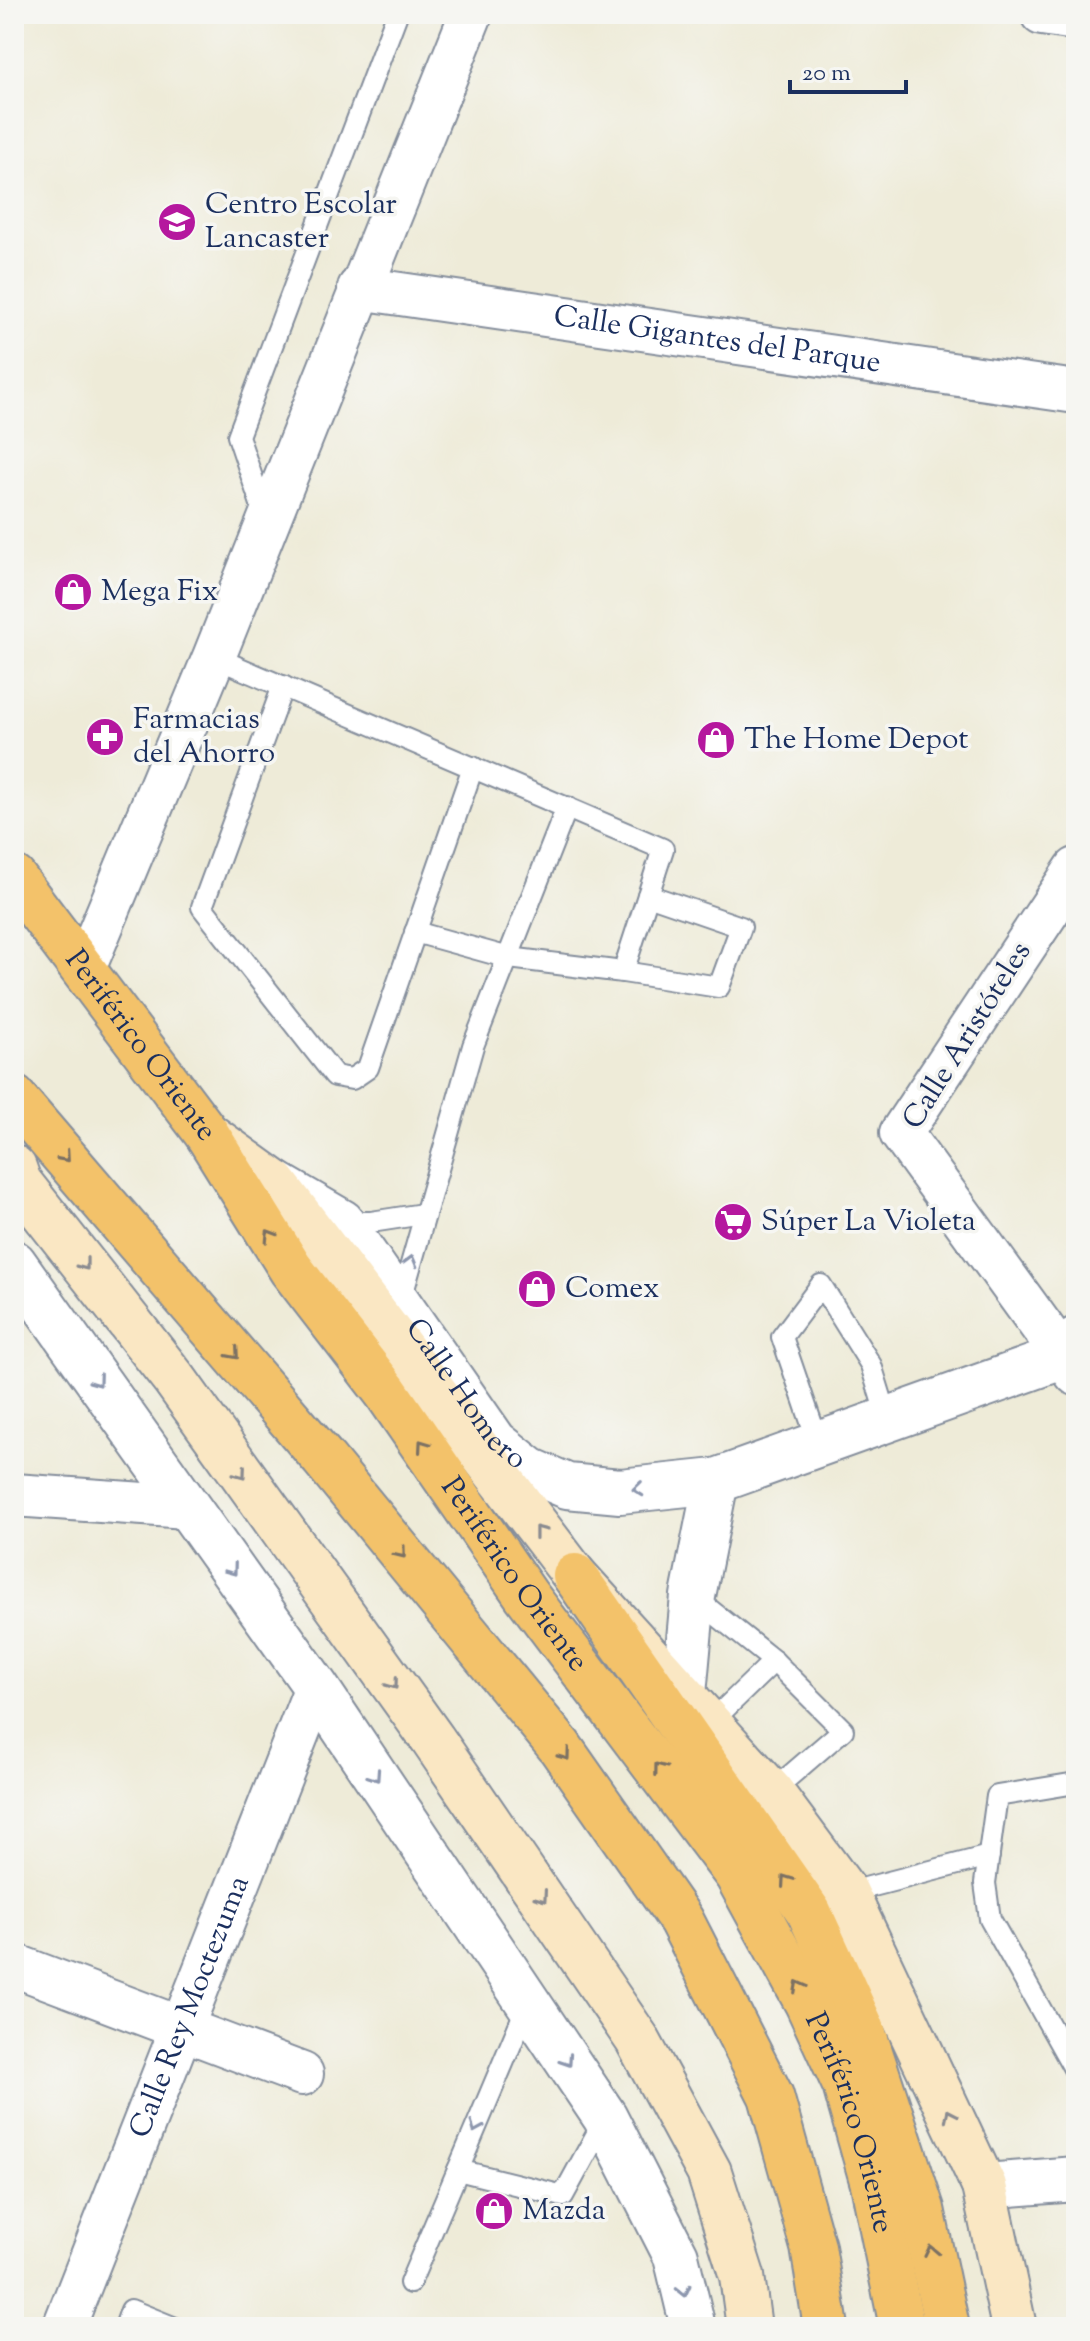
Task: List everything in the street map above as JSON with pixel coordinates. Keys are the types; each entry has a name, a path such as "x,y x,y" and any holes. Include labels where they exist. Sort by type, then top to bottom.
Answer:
{"main road":[{"name":"Periférico Oriente","path":"14,878 207,1134 291,1269 386,1392 526,1595 737,1875 807,2003 845,2085 873,2184 902,2327"},
{"path":"14,1098 323,1458 560,1747 681,1920 771,2096 813,2247 826,2327"},
{"path":"207,1134 275,1183 575,1576 809,1912 862,2028 897,2133 922,2209 947,2327"},
{"path":"16,1175 175,1380 433,1740 637,2039 709,2172 742,2276 749,2327"},
{"path":"575,1576 771,1792 846,1893 984,2186 1014,2327"}],"street":[{"path":"84,969 214,657 471,14"},
{"path":"1042,14 1076,19"},
{"name":"Calle Gigantes del Parque","path":"359,288 1076,392"},
{"name":"Calle Aristóteles","path":"1071,1357 901,1133 1076,869"},
{"path":"16,1175 52,1318"},
{"name":"Calle Homero","path":"275,1183 342,1222 495,1442 530,1470 567,1486 620,1491 716,1481 1071,1357"},
{"path":"14,1263 316,1687 605,2117 676,2256 693,2327"},
{"path":"697,1708 693,1596 716,1481"},
{"path":"14,1495 187,1507"},
{"name":"Calle Rey Moctezuma","path":"64,2327 316,1687"},
{"path":"14,1965 302,2074"},
{"path":"984,2186 1076,2179"}],"lane":[{"path":"267,523 238,436 397,14"},
{"path":"214,657 663,849 623,972"},
{"path":"283,686 202,907 335,1076 352,1079 368,1068 473,767"},
{"path":"399,1307 473,1046 567,807"},
{"path":"415,932 509,958 719,987 741,927 648,895"},
{"path":"342,1222 371,1222 423,1214"},
{"path":"819,1445 782,1337 821,1285 871,1365 888,1420"},
{"path":"693,1596 774,1661 843,1730 771,1792"},
{"path":"697,1708 774,1661"},
{"path":"1076,1783 997,1796 985,1883 990,1919 1076,2072"},
{"path":"846,1893 989,1856"},
{"path":"410,2283 528,2004"},
{"path":"458,2170 563,2196 605,2117"},
{"path":"125,2327 131,2310 173,2327"}],"place":[{"name":"Centro Escolar Lancaster","path":"177,222"},
{"name":"Mega Fix","path":"73,592"},
{"name":"Farmacias del Ahorro","path":"105,737"},
{"name":"The Home Depot","path":"716,740"},
{"name":"Súper La Violeta","path":"733,1222"},
{"name":"Comex","path":"537,1289"},
{"name":"Mazda","path":"494,2211"}]}
